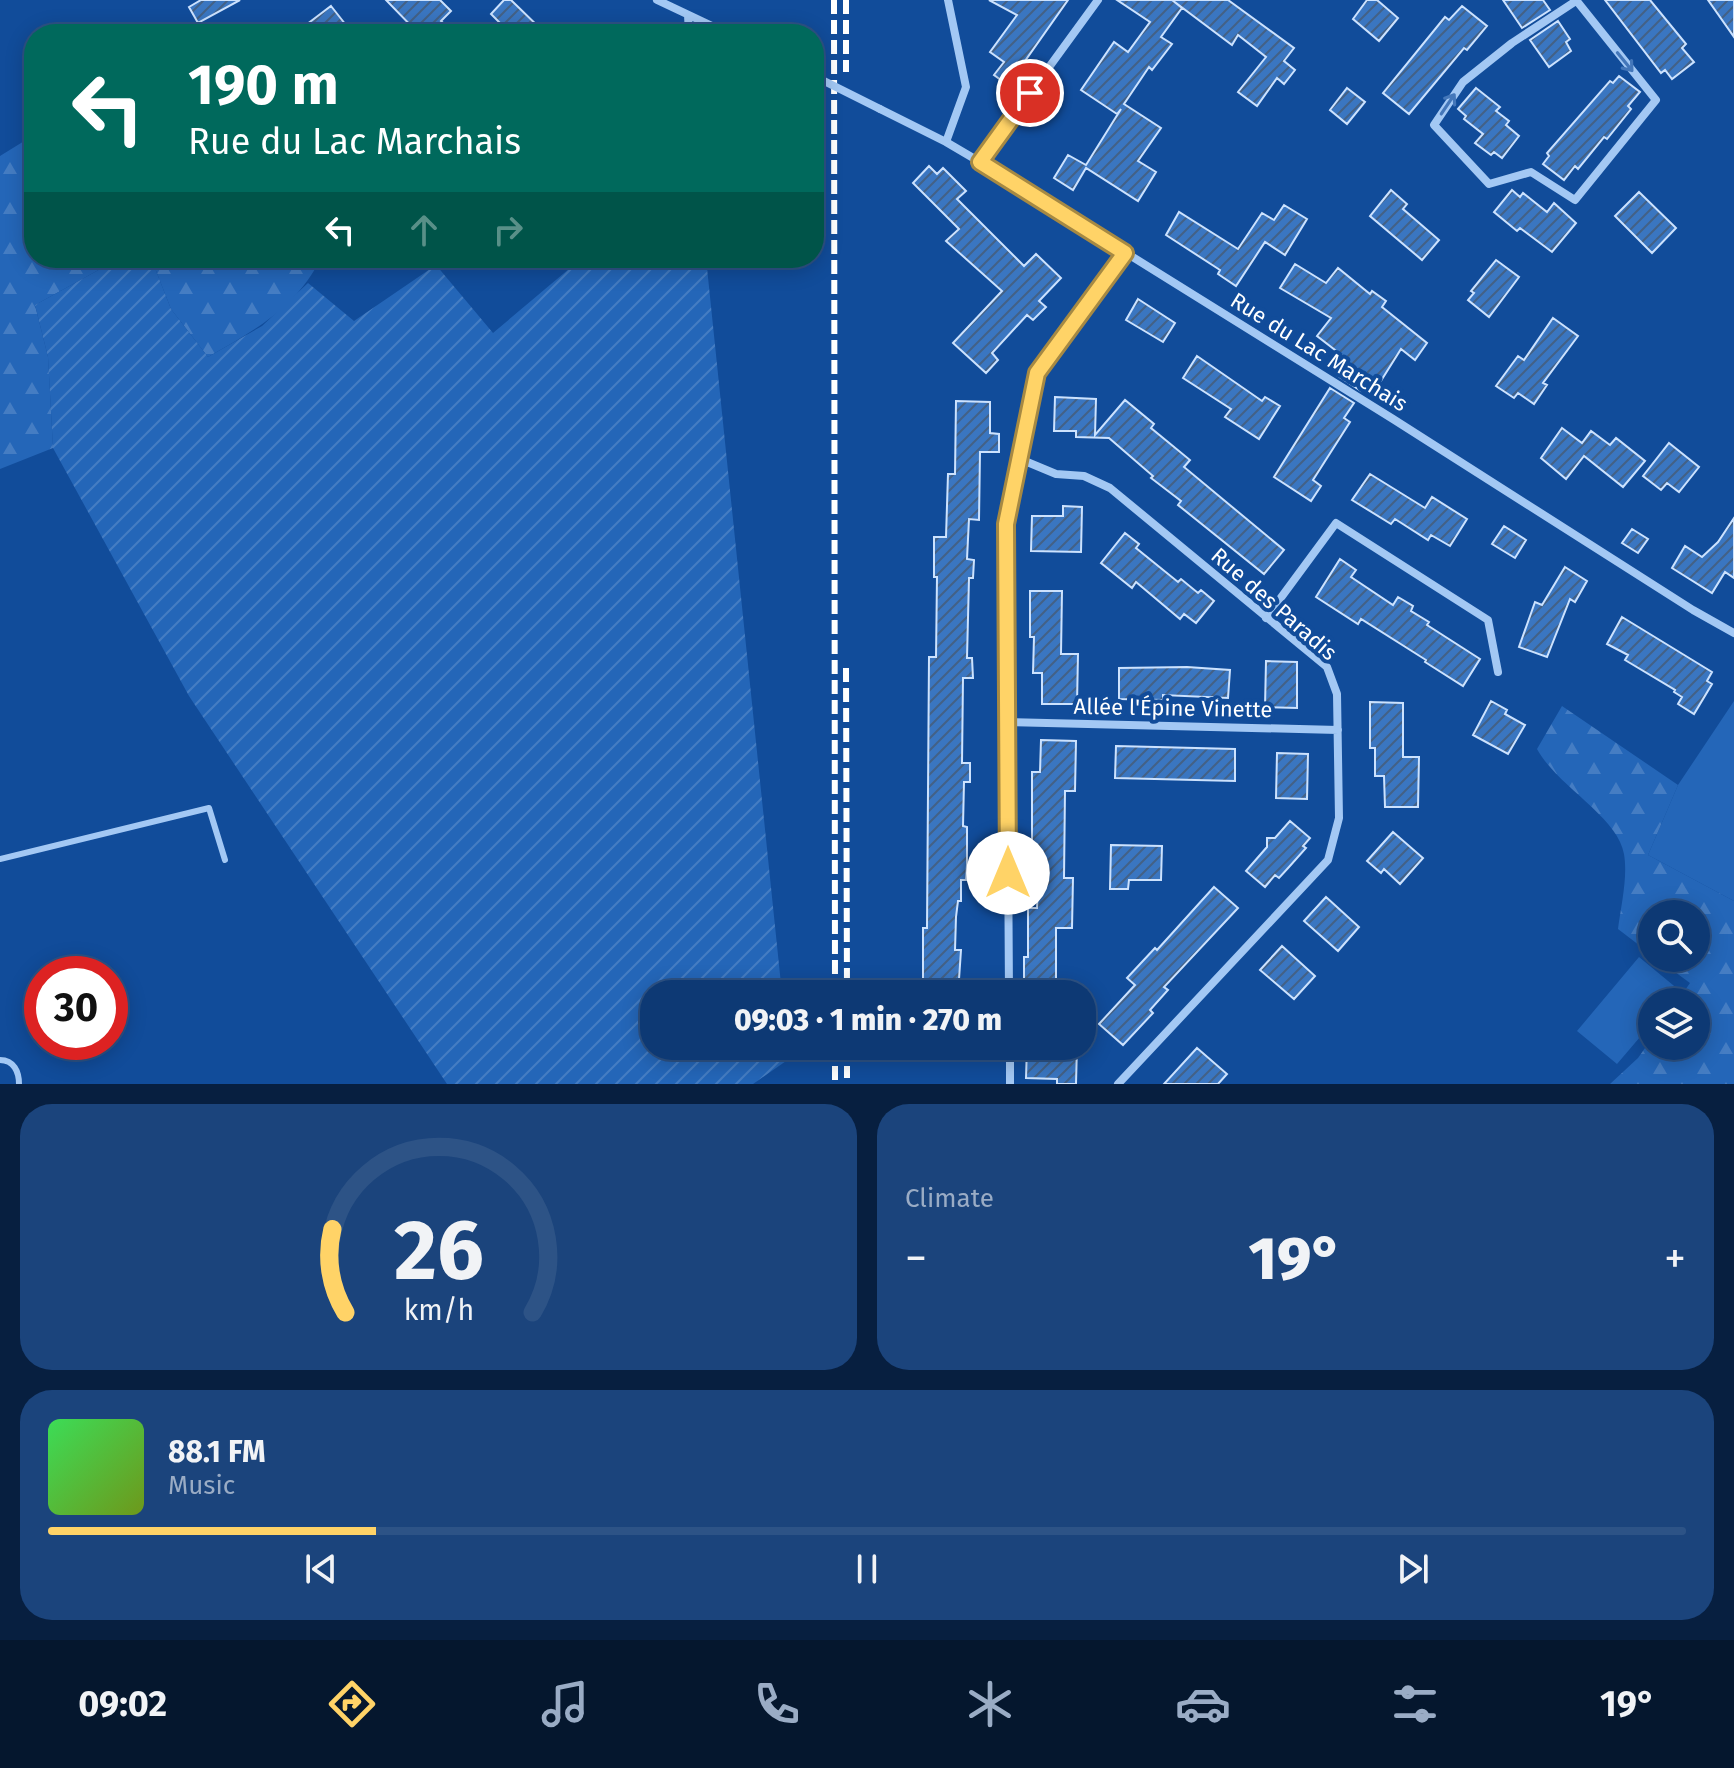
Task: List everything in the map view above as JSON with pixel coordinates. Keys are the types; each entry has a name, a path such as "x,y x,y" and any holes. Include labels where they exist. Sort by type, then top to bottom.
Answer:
{"street":[{"path":"657,0 707,24"},
{"path":"946,142 966,87 948,0"},
{"path":"980,162 1098,0"},
{"path":"1576,0 1656,100 1575,200 1531,172 1489,184 1434,125 1463,82 1512,43 1576,0"},
{"path":"688,15 688,24"},
{"name":"Rue du Lac Marchais","path":"824,81 980,162 1734,633"},
{"path":"1009,980 1006,524 1037,373 1125,253"},
{"name":"Rue des Paradis","path":"1020,459 1056,474 1084,476 1110,488 1327,667 1337,694 1339,818 1328,860 1118,1084"},
{"path":"1266,618 1336,523 1488,620 1498,672"},
{"name":"Allée l'Épine Vinette","path":"1007,722 1338,730"},
{"path":"1010,1060 1010,1084"}],"lane":[{"path":"0,859 209,808 225,860"},
{"path":"0,1060 12,1064 19,1074 19,1084"}],"green space":[{"path":"24,141 24,268 102,268 35,305 48,357 53,448 0,469 0,156"},
{"path":"102,268 155,268 171,309 208,357 262,326 308,283 354,321 432,268 439,268 493,333 570,268 707,268 781,980 640,980 640,1060 788,1060 753,1084 447,1084 189,696 53,448 48,357 35,305"},
{"path":"155,268 315,268 299,291 273,316 208,357 171,309"},
{"path":"1734,701 1734,901 1648,855 1678,785"},
{"path":"1562,706 1678,785 1648,855 1734,901 1734,1084 1610,1084 1638,1058 1710,1060 1710,988 1687,988 1690,983 1675,972 1710,972 1710,900 1638,900 1638,944 1618,929 1625,872 1619,840 1611,827 1558,776 1537,749"},
{"path":"1638,958 1638,972 1657,972 1677,988 1638,988 1638,1039 1617,1064 1577,1031"}],"building":[{"path":"201,0 240,0 198,23 189,7"},
{"path":"386,0 440,0 451,11 441,21 444,24 409,24"},
{"path":"504,0 511,0 536,24 499,24 491,14"},
{"path":"989,0 1068,0 1008,85 994,75 1004,62 990,52 1017,15"},
{"path":"1117,0 1172,0 1182,8 1161,37 1172,44 1152,70 1149,67 1124,104 1161,128 1138,161 1156,172 1138,201 1086,168 1073,190 1054,178 1068,155 1086,165 1121,109 1117,114 1081,90 1114,42 1128,52 1150,22"},
{"path":"1172,0 1228,0 1294,48 1284,61 1295,70 1284,84 1277,78 1257,106 1238,92 1266,57 1238,35 1232,45"},
{"path":"1367,0 1377,0 1398,18 1379,41 1353,19"},
{"path":"1503,0 1543,0 1550,10 1522,28"},
{"path":"1605,0 1650,0 1686,44 1682,48 1694,62 1672,79 1665,70 1661,73"},
{"path":"1708,0 1734,0 1734,37"},
{"path":"331,6 345,24 307,24"},
{"path":"1462,6 1487,26 1467,50 1464,48 1409,114 1383,93 1445,17 1449,20"},
{"path":"1558,21 1570,39 1566,42 1571,51 1549,67 1530,40"},
{"path":"1619,76 1640,92 1628,106 1631,109 1607,139 1604,137 1578,169 1575,166 1564,180 1543,164 1549,156 1547,153 1610,81 1613,83"},
{"path":"1347,88 1365,102 1347,124 1330,110"},
{"path":"1476,88 1500,107 1496,111 1509,121 1506,125 1519,136 1502,158 1494,152 1491,155 1475,143 1483,134 1464,119 1466,116 1458,109"},
{"path":"929,166 937,174 943,168 966,191 957,199 1024,266 1036,254 1061,278 1039,301 1046,307 1033,320 1027,315 992,353 998,360 986,373 953,343 1002,291 946,241 959,229 913,183"},
{"path":"1391,190 1407,204 1403,209 1439,240 1422,260 1370,216"},
{"path":"1512,190 1520,197 1523,193 1547,212 1554,203 1576,223 1552,252 1520,228 1517,231 1494,212"},
{"path":"1639,192 1676,228 1652,253 1615,216"},
{"path":"1284,205 1307,219 1285,255 1265,242 1236,286 1218,274 1220,270 1166,235 1179,212 1238,249 1262,213 1274,220"},
{"path":"1496,260 1519,277 1489,317 1468,300 1474,293 1471,291"},
{"path":"1295,264 1326,283 1338,268 1370,294 1372,291 1386,301 1382,307 1427,343 1415,360 1401,349 1379,384 1372,378 1361,391 1338,376 1348,360 1317,336 1331,318 1280,288"},
{"path":"1138,299 1175,323 1163,342 1126,320"},
{"path":"1553,318 1578,336 1543,383 1547,385 1534,404 1518,393 1514,398 1496,386 1518,356 1524,360"},
{"path":"1197,356 1262,401 1265,397 1280,406 1259,439 1225,417 1231,409 1183,378"},
{"path":"1330,388 1354,403 1344,418 1350,422 1313,480 1321,486 1311,501 1274,477"},
{"path":"1055,397 1096,399 1095,435 1125,400 1154,424 1151,428 1190,460 1184,467 1284,550 1264,574 1178,505 1181,501 1151,478 1153,476 1109,438 1076,437 1076,431 1054,431"},
{"path":"956,401 990,402 990,433 999,434 999,452 980,452 979,520 969,519 967,559 974,560 973,578 969,578 967,658 972,658 973,678 963,678 962,763 970,763 970,782 964,782 966,880 961,880 961,901 958,901 956,917 955,950 961,950 959,980 923,980 923,928 927,928 929,657 936,657 934,537 946,537 948,474 955,474"},
{"path":"1562,428 1582,443 1591,431 1610,445 1616,438 1645,461 1623,487 1584,456 1566,479 1541,458"},
{"path":"1669,443 1699,467 1679,492 1667,483 1661,490 1643,476"},
{"path":"1370,474 1425,508 1432,497 1467,519 1450,546 1431,535 1428,540 1395,519 1391,524 1352,500"},
{"path":"1063,506 1082,507 1081,552 1031,551 1032,516 1063,516"},
{"path":"1734,518 1734,578 1725,572 1712,593 1672,568 1685,546 1702,557 1718,542"},
{"path":"1504,526 1526,540 1515,558 1492,544"},
{"path":"1632,529 1648,539 1638,553 1622,543"},
{"path":"1125,533 1139,544 1136,548 1178,582 1181,579 1214,601 1196,623 1184,614 1180,619 1136,582 1132,588 1101,563"},
{"path":"1340,559 1356,570 1351,577 1393,605 1398,597 1413,606 1411,611 1429,622 1427,625 1480,659 1463,686 1361,619 1358,624 1316,597"},
{"path":"1565,567 1587,581 1575,602 1570,599 1547,657 1519,647 1535,602 1542,605"},
{"path":"1030,591 1062,591 1061,654 1078,654 1077,704 1042,704 1042,673 1033,673"},
{"path":"1622,617 1712,672 1707,681 1712,684 1694,714 1678,704 1682,697 1675,690 1625,660 1628,655 1607,644"},
{"path":"1266,661 1297,662 1297,708 1265,707"},
{"path":"1119,668 1230,670 1228,698 1163,695 1163,700 1119,699"},
{"path":"1491,701 1507,710 1505,714 1525,725 1508,754 1473,735"},
{"path":"1370,702 1403,703 1403,757 1419,757 1418,807 1385,807 1384,776 1375,776 1375,748 1370,748"},
{"path":"1041,740 1076,741 1075,791 1065,791 1064,878 1073,878 1072,928 1056,928 1056,980 1024,980 1024,957 1028,957 1028,908 1037,908 1039,854 1032,853 1032,772 1040,772"},
{"path":"1116,746 1235,749 1235,781 1115,778"},
{"path":"1277,753 1308,754 1307,799 1276,798"},
{"path":"1290,821 1310,838 1303,846 1306,848 1279,878 1275,875 1265,887 1246,871 1267,847 1267,838 1275,838"},
{"path":"1393,832 1423,858 1400,884 1384,869 1381,873 1367,861"},
{"path":"1111,845 1162,846 1161,880 1129,880 1128,889 1110,889"},
{"path":"1214,887 1238,908 1164,987 1168,990 1150,1010 1153,1013 1123,1045 1099,1024 1135,985 1127,978"},
{"path":"1326,897 1359,927 1338,951 1304,921"},
{"path":"1282,946 1315,976 1294,999 1260,970"},
{"path":"1197,1048 1227,1074 1218,1084 1164,1084"},
{"path":"1027,1060 1077,1060 1076,1084 1057,1084 1057,1079 1026,1078"}],"railway":[{"path":"834,0 835,980"},
{"path":"846,0 846,72"},
{"path":"846,668 847,980"},
{"path":"835,1060 835,1084"},
{"path":"847,1060 847,1078"}],"route":[{"path":"1008,873 1006,524 1037,373 1125,253 980,162 1030,93"}]}
